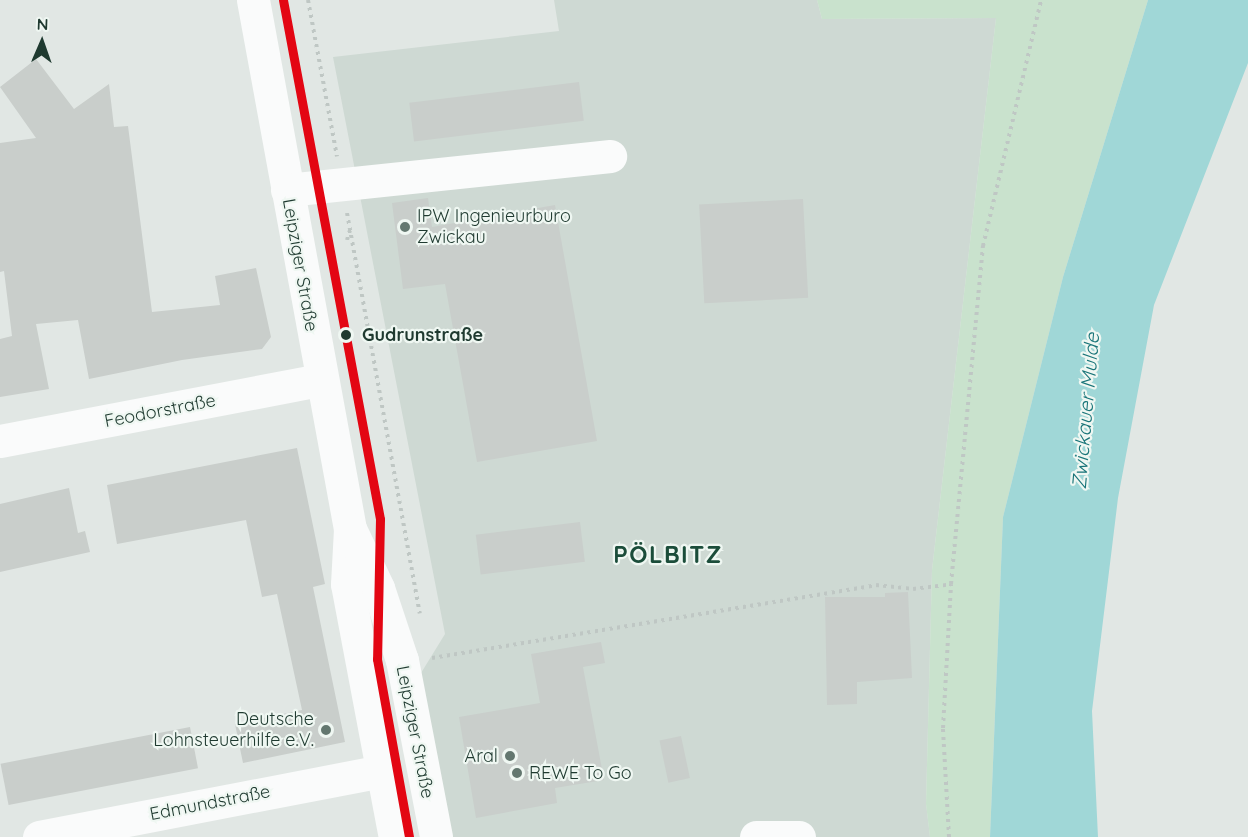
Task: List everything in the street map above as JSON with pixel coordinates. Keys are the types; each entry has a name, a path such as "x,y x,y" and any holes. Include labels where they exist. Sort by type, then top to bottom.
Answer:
{"street":[{"name":"Leipziger Straße","path":"253,0 320,380 350,529 378,588 419,655 436,837"},
{"path":"287,190 610,156"},
{"name":"Feodorstraße","path":"0,441 320,380"},
{"name":"Leipziger Straße","path":"350,529 347,584 395,837"},
{"name":"Edmundstraße","path":"39,837 381,771"},
{"path":"756,837 799,837"}],"path":[{"path":"308,0 422,623"},
{"path":"949,837 943,728 951,584 983,246 1041,0"},
{"path":"347,240 350,229"},
{"path":"375,392 381,401"},
{"path":"419,655 876,585 913,589 951,584"}],"shaded area":[{"path":"554,0 817,0 822,19 996,18 932,570 926,803 930,837 449,837 421,673 445,634 333,57 559,31"}],"green space":[{"path":"817,0 1148,0 1063,277 1003,517 990,837 930,837 926,804 932,570 996,18 822,19"}],"water":[{"name":"Zwickauer Mulde","path":"1148,0 1248,0 1248,63 1154,305 1118,498 1092,711 1098,837 990,837 1003,517 1063,277"}],"building":[{"path":"36,59 74,109 109,84 114,127 128,126 152,312 220,305 215,276 256,268 271,337 262,349 182,360 89,379 78,320 36,324 49,389 0,397 0,339 12,336 4,271 0,272 0,143 36,138 0,87"},
{"path":"579,82 584,121 414,142 409,103"},
{"path":"428,198 432,227 555,205 597,441 477,462 445,284 403,289 392,203"},
{"path":"803,199 808,298 704,303 699,204"},
{"path":"297,448 325,584 313,587 345,742 243,763 235,724 302,710 277,594 262,597 246,520 117,544 107,485"},
{"path":"69,488 78,533 85,531 90,552 0,572 0,504"},
{"path":"580,522 585,562 481,574 476,535"},
{"path":"908,592 912,678 857,682 857,704 827,705 825,597 885,597 885,593"},
{"path":"601,642 605,663 583,667 604,780 555,788 557,803 476,818 459,717 540,703 531,654"},
{"path":"190,727 198,768 9,805 1,764"},
{"path":"681,736 690,778 668,783 659,741"}],"transit line":[{"path":"283,0 380,519 377,659 409,837"}],"place":[{"name":"IPW Ingenieurburo Zwickau","path":"405,227"},
{"name":"Gudrunstraße","path":"346,335"},
{"name":"Deutsche Lohnsteuerhilfe e.V.","path":"326,730"},
{"name":"Aral","path":"510,756"},
{"name":"REWE To Go","path":"517,773"}],"district":[{"name":"PÖLBITZ","path":"668,555"}]}
